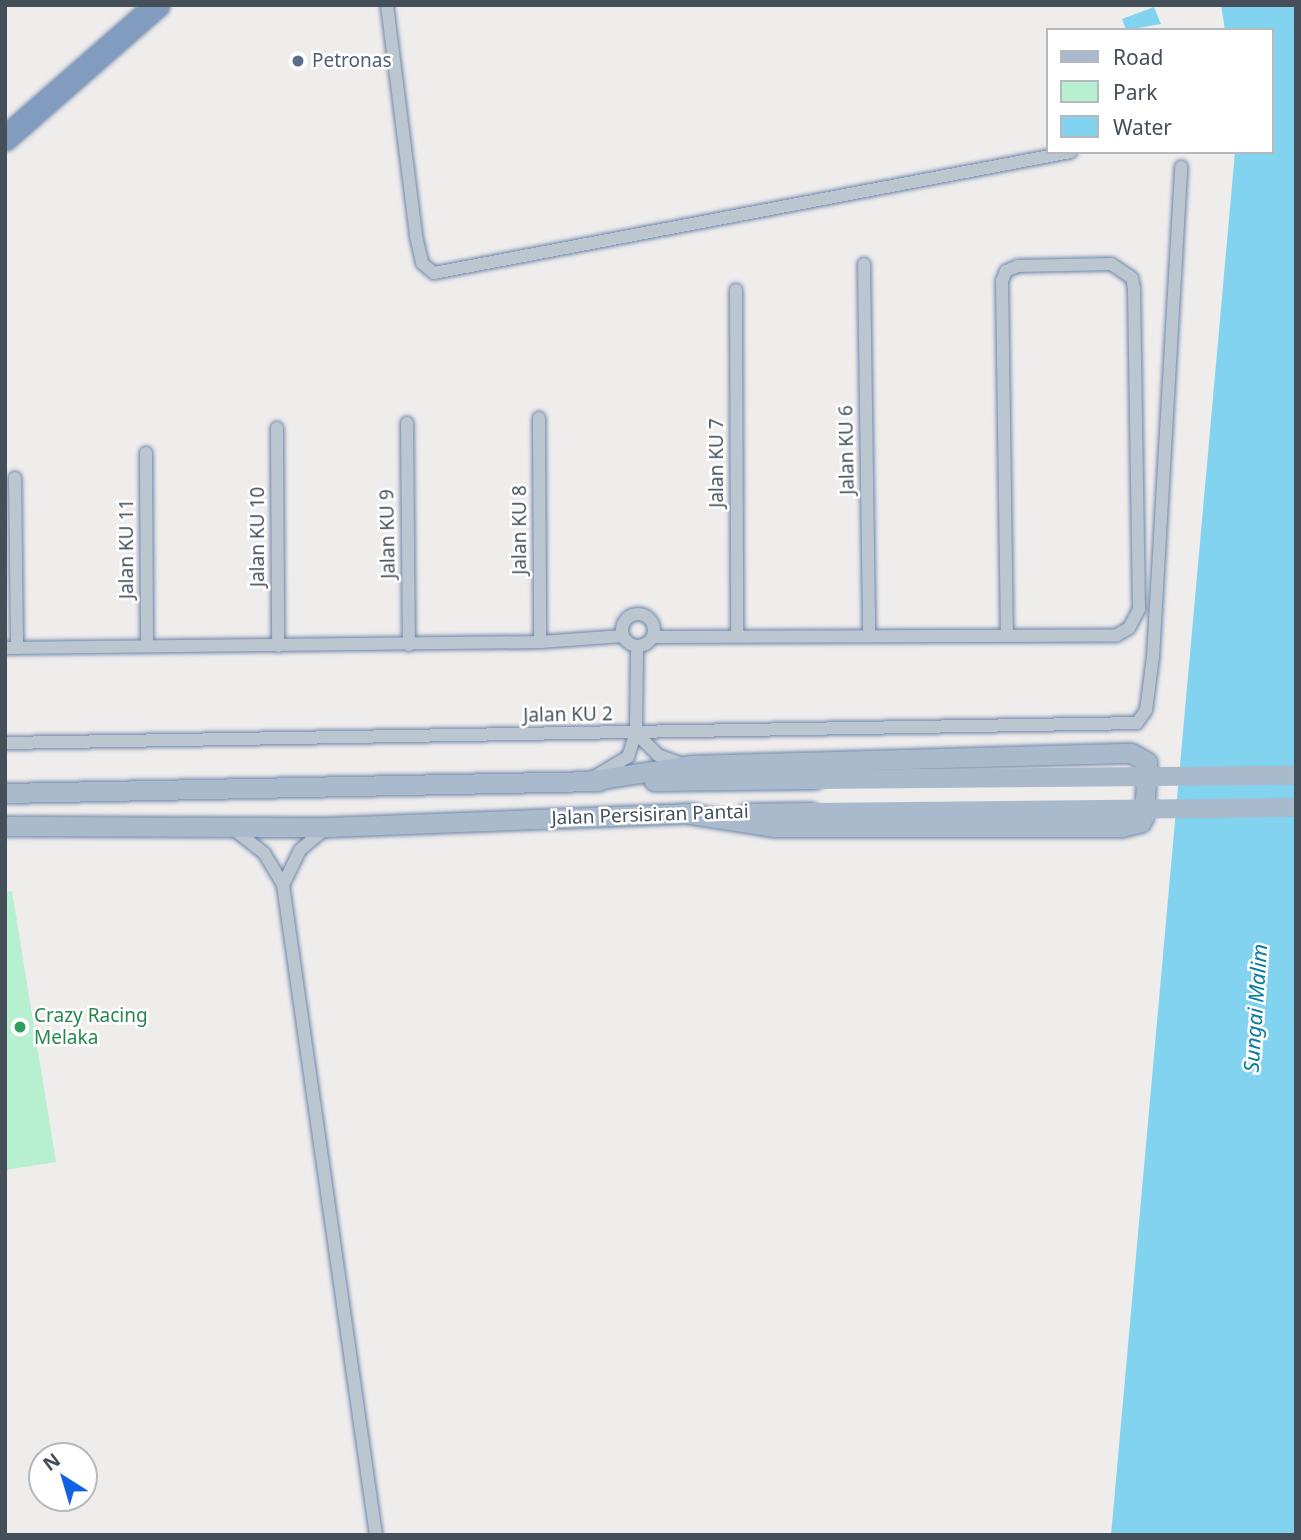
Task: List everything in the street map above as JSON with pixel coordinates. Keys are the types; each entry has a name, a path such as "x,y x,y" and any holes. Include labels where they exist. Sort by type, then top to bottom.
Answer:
{"highway":[{"path":"5,138 157,5"}],"main road":[{"path":"587,781 691,765 1131,753 1147,762 1144,816 1141,822 1122,827 789,827 683,813"},
{"name":"Jalan Persisiran Pantai","path":"5,793 587,781 1296,775"},
{"name":"Jalan Persisiran Pantai","path":"5,826 328,827 683,813 1296,807"}],"street":[{"path":"387,5 416,236 422,263 435,273 1060,154"},
{"name":"Jalan KU 2","path":"5,743 1131,725 1146,710 1153,657 1181,167"},
{"name":"Jalan KU 6","path":"864,264 869,635"},
{"path":"637,646 653,637 1007,633 1117,635 1129,628 1139,609 1134,289 1132,278 1111,264 1018,266 1006,271 1002,281 1007,633"},
{"name":"Jalan KU 7","path":"736,290 737,636"},
{"name":"Jalan KU 8","path":"539,418 540,642"},
{"name":"Jalan KU 9","path":"407,423 409,645"},
{"name":"Jalan KU 10","path":"277,428 278,646"},
{"name":"Jalan KU 11","path":"146,453 146,645"},
{"path":"15,478 11,648 409,645 540,642 623,636 637,646"},
{"path":"623,636 625,620 639,613 653,621 653,637"},
{"path":"587,781 628,757 636,733 637,646"},
{"path":"636,733 671,762 691,765"},
{"path":"283,885 300,850 328,827"},
{"path":"232,828 264,853 283,885 376,1535"}],"green space":[{"name":"Crazy Racing Melaka","path":"12,891 56,1162 5,1170 5,892"}],"water":[{"name":"Sungai Malim","path":"1221,5 1296,5 1296,1535 1111,1535 1235,154 1273,154 1273,28 1225,28"},
{"path":"1154,7 1161,24 1125,28 1122,19"}],"place":[{"name":"Petronas","path":"298,61"},
{"name":"Crazy Racing Melaka","path":"20,1027"}]}
